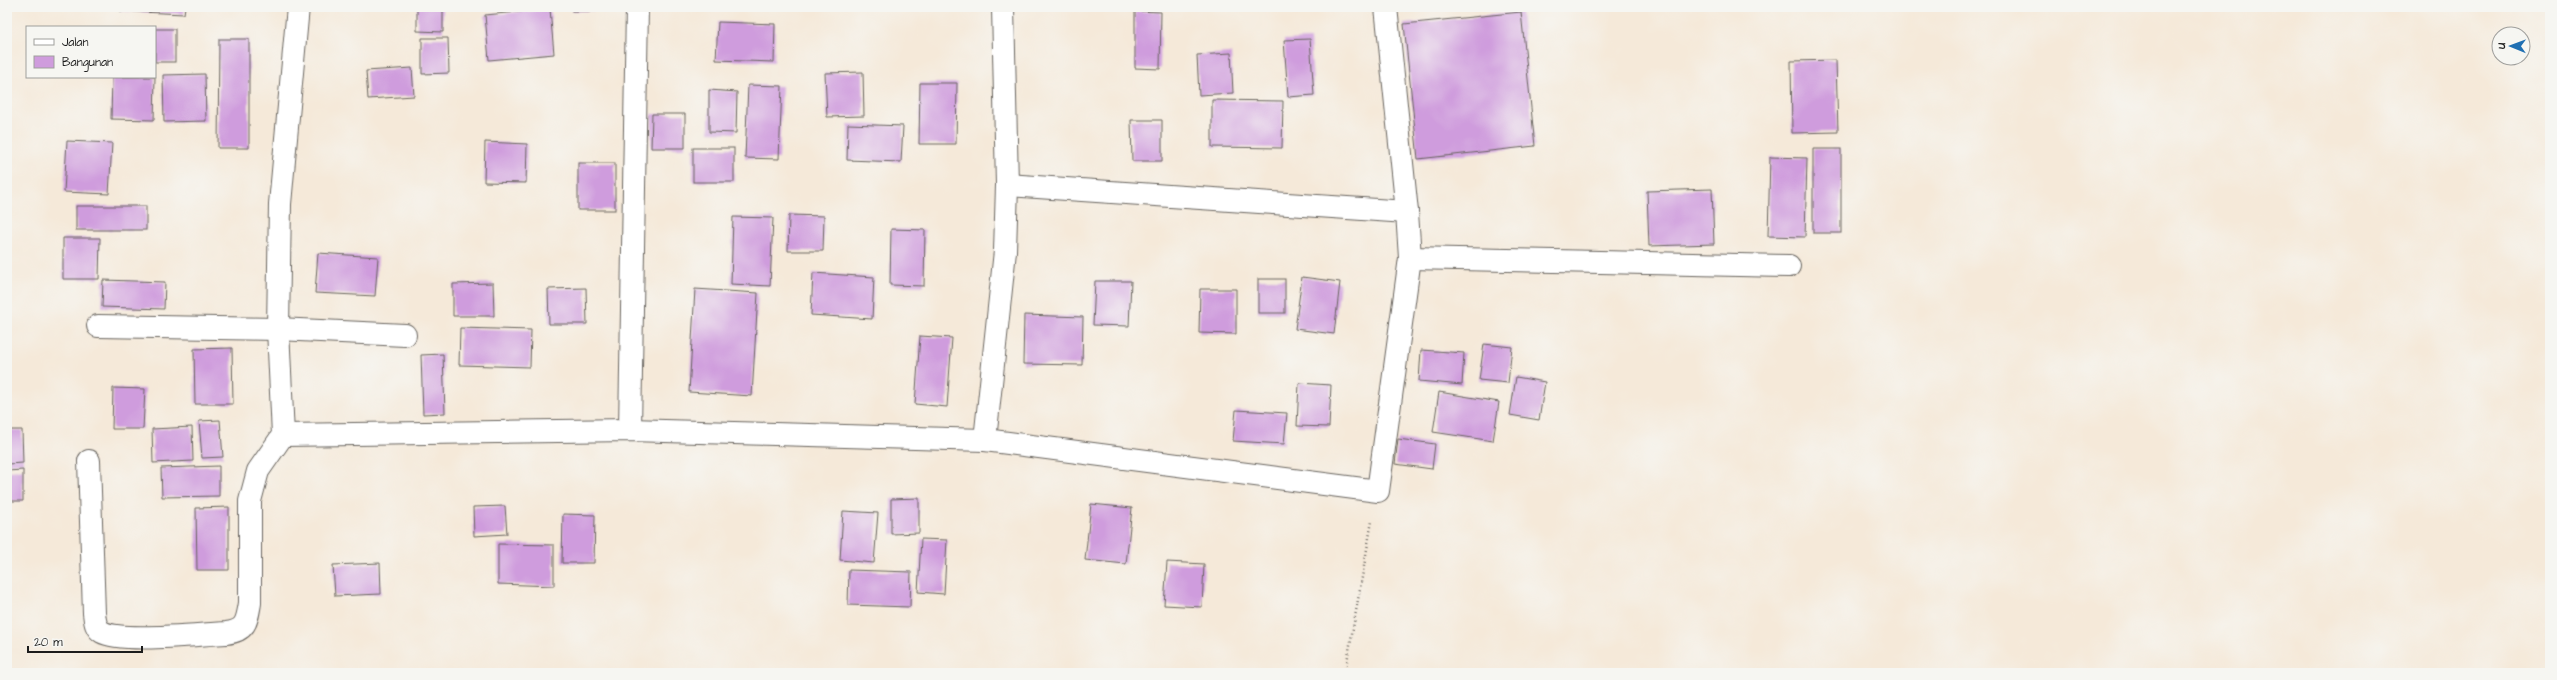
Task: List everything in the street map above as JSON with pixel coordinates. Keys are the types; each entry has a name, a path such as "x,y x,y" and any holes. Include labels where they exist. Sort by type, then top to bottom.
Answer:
{"street":[{"path":"89,461 94,613 95,624 101,632 122,637 236,632 248,620 250,603 252,493 258,471 283,435 278,329 280,204 298,7"},
{"path":"630,430 637,7"},
{"path":"985,440 1005,251 1007,185 1003,7"},
{"path":"283,435 630,430 985,440 1378,491 1410,258 1407,212 1386,7"},
{"path":"1007,185 1407,212"},
{"path":"1410,258 1789,266"},
{"path":"98,326 278,329 405,335"}],"path":[{"path":"1345,673 1378,491"}],"building":[{"path":"121,7 185,7 184,14 120,11"},
{"path":"417,7 443,7 443,32 417,31"},
{"path":"572,7 594,7 594,11 572,11"},
{"path":"550,9 554,54 489,60 485,15"},
{"path":"1135,11 1161,12 1160,69 1135,68"},
{"path":"1521,12 1535,146 1418,159 1404,24"},
{"path":"718,22 775,24 774,62 716,60"},
{"path":"156,29 175,29 175,62 156,62"},
{"path":"422,38 448,38 449,73 422,74"},
{"path":"219,39 249,39 249,148 218,148"},
{"path":"1310,39 1314,95 1288,97 1284,40"},
{"path":"1231,53 1233,93 1199,95 1197,55"},
{"path":"1836,60 1838,132 1792,133 1791,61"},
{"path":"412,68 414,96 368,99 366,71"},
{"path":"863,72 864,116 827,117 825,73"},
{"path":"205,74 206,121 164,122 163,75"},
{"path":"112,78 155,78 154,120 111,119"},
{"path":"920,83 957,83 956,144 919,144"},
{"path":"748,85 782,86 779,159 745,158"},
{"path":"709,90 737,92 736,133 709,132"},
{"path":"1212,100 1283,101 1282,148 1212,147"},
{"path":"652,114 685,114 685,148 651,148"},
{"path":"1131,120 1162,120 1162,161 1132,161"},
{"path":"848,124 903,126 901,162 847,160"},
{"path":"67,141 112,143 109,194 64,192"},
{"path":"485,142 527,144 526,183 484,182"},
{"path":"693,148 734,148 734,182 693,182"},
{"path":"1813,149 1841,149 1841,233 1813,233"},
{"path":"1770,157 1807,158 1805,237 1768,236"},
{"path":"578,163 615,163 615,210 578,210"},
{"path":"1712,189 1714,244 1649,246 1647,191"},
{"path":"76,206 146,206 146,230 76,230"},
{"path":"789,215 824,216 823,251 788,251"},
{"path":"733,217 773,218 770,286 731,284"},
{"path":"891,229 925,230 924,286 890,285"},
{"path":"63,238 100,238 99,279 63,279"},
{"path":"318,253 378,257 375,296 315,293"},
{"path":"813,273 874,277 872,319 811,315"},
{"path":"1302,277 1340,282 1334,334 1295,329"},
{"path":"1258,279 1285,279 1285,313 1258,313"},
{"path":"103,280 165,282 164,309 102,307"},
{"path":"1095,281 1131,281 1129,326 1093,325"},
{"path":"493,283 494,316 453,316 453,284"},
{"path":"586,288 587,324 549,324 548,289"},
{"path":"695,289 758,293 752,396 689,392"},
{"path":"1200,289 1236,289 1236,334 1199,333"},
{"path":"1024,315 1083,317 1082,365 1023,364"},
{"path":"460,328 531,330 530,367 459,365"},
{"path":"920,336 952,338 947,407 915,404"},
{"path":"1484,344 1512,347 1508,383 1479,380"},
{"path":"232,348 233,404 195,404 194,349"},
{"path":"1421,350 1464,353 1462,385 1419,381"},
{"path":"443,354 445,413 423,414 421,355"},
{"path":"1516,377 1545,382 1539,420 1510,415"},
{"path":"1299,383 1331,385 1329,427 1297,426"},
{"path":"113,388 145,389 143,429 112,429"},
{"path":"1439,392 1499,402 1493,441 1433,432"},
{"path":"1236,410 1287,413 1284,444 1233,441"},
{"path":"220,420 223,457 202,458 199,421"},
{"path":"192,427 193,461 153,463 152,429"},
{"path":"7,430 22,430 23,463 7,464"},
{"path":"1398,439 1435,444 1432,469 1395,464"},
{"path":"219,466 219,496 162,497 161,468"},
{"path":"23,470 23,501 7,501 7,471"},
{"path":"919,498 919,533 891,534 891,499"},
{"path":"1091,504 1132,508 1126,564 1085,560"},
{"path":"505,506 507,534 474,536 473,507"},
{"path":"229,507 229,570 197,570 196,508"},
{"path":"843,511 878,513 874,563 840,560"},
{"path":"563,514 595,515 594,563 562,563"},
{"path":"921,539 947,540 944,594 918,592"},
{"path":"498,544 554,545 554,586 498,584"},
{"path":"1167,562 1204,564 1202,607 1164,605"},
{"path":"380,563 381,594 335,596 333,565"},
{"path":"849,570 911,572 910,607 848,605"}]}
